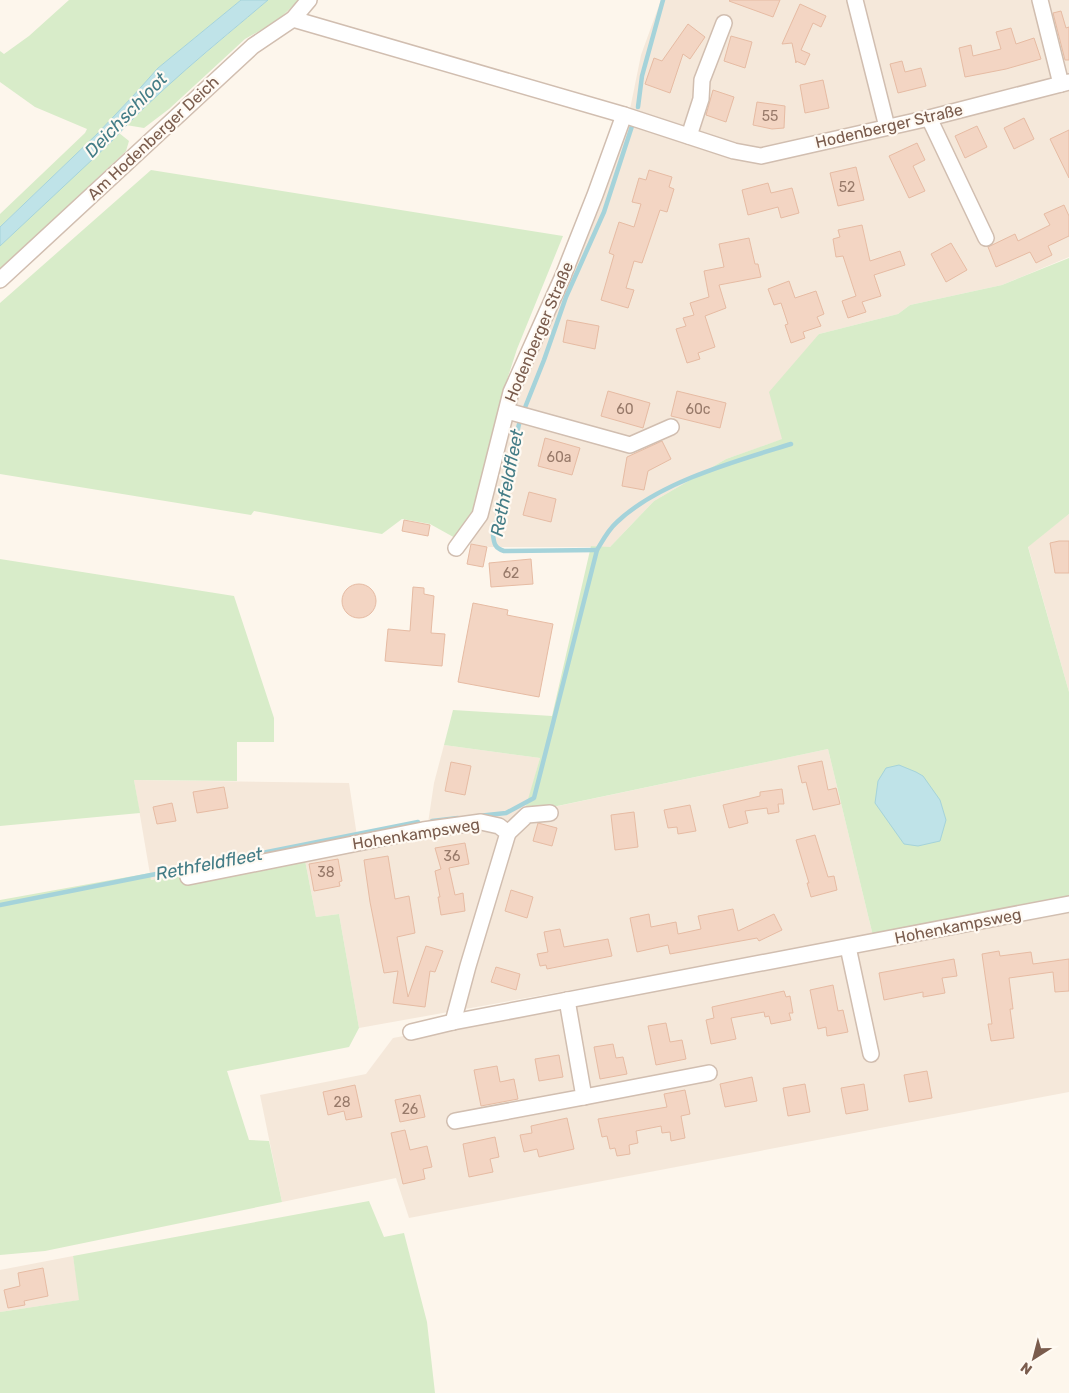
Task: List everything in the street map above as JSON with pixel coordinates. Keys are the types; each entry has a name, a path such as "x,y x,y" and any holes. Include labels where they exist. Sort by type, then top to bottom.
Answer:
{"street":[{"name":"Am Hodenberger Deich","path":"0,280 253,46 293,19 309,0"},
{"path":"855,0 888,127"},
{"path":"1040,0 1065,83"},
{"name":"Hodenberger Straße","path":"293,19 624,115 737,152 760,156 929,118 1065,83"},
{"path":"689,136 700,99 702,80 724,23"},
{"name":"Hodenberger Straße","path":"456,548 480,515 511,392 563,276 624,115"},
{"path":"929,118 986,238"},
{"path":"507,411 630,445 671,427"},
{"path":"453,1022 508,833 527,815 550,813"},
{"name":"Hohenkampsweg","path":"188,877 423,830 481,822 499,826 508,833"},
{"name":"Hohenkampsweg","path":"411,1032 453,1022 1069,904"},
{"path":"848,947 871,1054"},
{"path":"567,1000 584,1097"},
{"path":"455,1122 709,1073"}],"shaded area":[{"path":"661,0 1069,0 1069,257 1002,285 910,305 898,314 819,334 783,439 726,459 654,501 610,547 489,547 466,543 513,393 628,119 641,55"},
{"path":"1069,514 1069,692 1028,546"},
{"path":"444,745 540,758 525,813 828,749 873,936 359,1028 339,914 316,917 303,850 151,880 134,780 349,783 357,836 428,823 434,783"},
{"path":"1069,913 1069,1092 409,1218 396,1178 282,1202 260,1095 366,1074 393,1038"},
{"path":"73,1256 80,1300 0,1312 0,1270"}],"green space":[{"path":"69,0 241,0 158,68 97,134 0,227 0,214 87,129 35,107 0,82 0,51 4,54 29,36"},
{"path":"268,0 299,0 277,21 245,39 169,109 144,128 126,125 162,90"},
{"path":"119,133 129,141 126,151 0,270 0,246"},
{"path":"151,170 563,236 517,349 503,392 476,504 457,539 430,524 402,519 382,534 254,511 251,515 0,474 0,303"},
{"path":"1069,258 1069,514 1028,547 1069,692 1069,897 873,936 828,749 524,813 540,758 444,745 453,710 552,716 591,546 610,547 654,501 726,459 782,439 769,392 819,334 898,314 910,305 1002,285"},
{"path":"0,559 234,596 274,718 274,742 237,742 237,781 134,780 140,813 0,826"},
{"path":"303,850 316,917 339,914 359,1028 349,1047 227,1071 249,1140 269,1141 282,1202 45,1251 0,1255 0,900 150,873 151,880"},
{"path":"369,1201 384,1237 404,1233 427,1322 435,1393 0,1393 0,1312 79,1300 73,1256"}],"water":[{"name":"Deichschloot","path":"241,0 268,0 147,105 110,143 0,246 0,227 97,134 158,68"},
{"path":"899,765 923,776 940,800 946,820 940,841 918,846 904,844 875,803 878,781 886,768"}],"building":[{"path":"730,0 780,0 773,17"},
{"path":"800,4 826,16 821,27 813,23 801,50 810,54 805,65 796,61 796,63 792,43 782,44"},
{"path":"1061,11 1066,28 1069,27 1069,60 1065,60 1053,13"},
{"path":"688,24 705,37 690,59 683,54 670,93 645,84 654,58 662,61"},
{"path":"1011,28 1016,44 1034,38 1041,59 1006,69 965,77 959,48 971,45 973,56 1001,49 996,32"},
{"path":"731,36 752,42 745,68 724,61"},
{"path":"902,61 905,72 921,68 926,86 898,93 890,64"},
{"path":"823,80 829,108 805,113 800,85"},
{"path":"713,90 734,97 726,122 706,115"},
{"path":"757,102 785,106 784,128 772,129 753,125"},
{"path":"1024,118 1034,139 1014,149 1004,128"},
{"path":"977,126 987,147 965,158 955,136"},
{"path":"1069,130 1069,178 1050,139"},
{"path":"917,143 925,160 913,166 925,191 909,198 889,156"},
{"path":"856,167 864,200 838,206 830,173"},
{"path":"649,170 672,177 669,187 674,189 667,212 660,210 642,263 634,261 626,288 634,290 628,308 601,300 614,255 609,253 619,222 634,227 641,204 632,202 639,178 646,180"},
{"path":"768,183 771,193 792,188 799,213 781,218 778,207 748,215 742,190"},
{"path":"1064,205 1069,216 1069,236 1048,246 1052,255 1036,263 1030,252 996,267 988,247 1015,234 1018,241 1050,225 1044,214"},
{"path":"862,225 870,261 900,251 905,265 874,275 881,296 862,302 866,312 848,318 842,301 856,296 843,256 836,257 833,239 840,237 838,230"},
{"path":"749,238 755,264 758,264 761,277 719,285 726,308 705,316 715,347 698,353 700,359 687,363 676,329 686,326 683,318 694,315 690,303 709,297 704,271 724,267 719,244"},
{"path":"951,243 967,270 946,282 931,254"},
{"path":"789,281 795,298 816,291 824,314 817,317 821,326 803,332 805,338 791,343 785,325 788,324 781,303 774,305 768,289"},
{"path":"567,320 599,326 595,349 563,342"},
{"path":"608,391 650,403 643,428 601,416"},
{"path":"677,391 726,403 720,428 671,416"},
{"path":"545,438 580,448 572,475 538,466"},
{"path":"662,441 671,459 648,471 644,490 622,486 627,457"},
{"path":"529,492 556,499 551,522 523,515"},
{"path":"404,520 430,525 428,536 402,531"},
{"path":"1069,541 1069,573 1055,573 1050,543"},
{"path":"471,544 487,547 483,567 467,564"},
{"path":"531,559 533,584 491,587 489,563"},
{"path":"359,584 366,585 371,589 375,594 375,608 371,613 366,617 359,618 352,617 347,613 343,608 342,601 343,594 347,589 352,585"},
{"path":"413,587 424,588 424,594 434,596 431,633 445,634 442,666 385,661 388,629 410,631"},
{"path":"473,603 508,610 507,615 553,624 539,697 458,682"},
{"path":"822,761 828,790 836,788 840,804 813,810 806,782 802,783 798,766"},
{"path":"451,762 471,766 465,795 445,791"},
{"path":"224,787 228,808 197,813 193,792"},
{"path":"782,789 784,804 778,804 779,812 768,814 767,808 745,811 748,823 729,828 723,805 760,796 760,792"},
{"path":"172,803 176,821 157,824 153,807"},
{"path":"690,805 696,831 678,834 677,827 668,828 664,810"},
{"path":"634,812 638,847 615,850 611,815"},
{"path":"538,823 557,828 552,846 533,841"},
{"path":"815,835 828,877 834,876 837,890 811,897 807,883 809,883 796,840"},
{"path":"465,843 469,864 449,868 455,895 463,893 465,911 441,915 435,871 441,869 435,848"},
{"path":"388,856 395,899 409,896 415,933 397,937 408,997 426,946 443,951 435,972 430,971 425,1007 393,1003 398,971 384,973 364,860"},
{"path":"338,859 342,881 339,882 340,886 314,891 309,864"},
{"path":"511,890 533,897 527,918 505,911"},
{"path":"733,909 738,931 774,914 782,930 759,941 757,938 670,954 668,945 637,952 630,918 649,914 651,927 676,922 678,934 701,929 698,916"},
{"path":"560,929 564,947 608,939 612,956 547,969 546,965 540,966 537,954 548,952 544,932"},
{"path":"999,951 1000,956 1031,952 1033,964 1069,959 1069,991 1055,992 1053,972 1009,978 1013,1009 1010,1009 1014,1038 991,1041 988,1024 992,1024 982,954"},
{"path":"954,959 957,976 942,978 945,993 923,997 923,992 884,1000 879,973"},
{"path":"496,967 520,974 516,990 491,982"},
{"path":"833,985 838,1011 843,1010 848,1032 827,1036 826,1027 818,1029 810,990"},
{"path":"784,991 786,997 790,996 793,1013 789,1013 791,1020 771,1024 769,1016 765,1017 764,1012 731,1018 736,1039 711,1044 706,1020 714,1018 712,1007"},
{"path":"666,1023 670,1042 682,1040 686,1059 656,1065 648,1026"},
{"path":"613,1044 616,1058 623,1057 627,1074 600,1079 594,1047"},
{"path":"559,1055 563,1077 539,1081 535,1059"},
{"path":"497,1066 500,1082 514,1079 518,1099 481,1106 474,1070"},
{"path":"927,1071 932,1098 909,1102 904,1075"},
{"path":"752,1077 757,1101 725,1107 720,1084"},
{"path":"805,1084 810,1112 788,1116 783,1088"},
{"path":"864,1084 868,1110 846,1114 841,1088"},
{"path":"355,1085 362,1117 346,1120 344,1111 328,1115 323,1092"},
{"path":"685,1090 690,1114 681,1116 685,1138 671,1141 670,1132 662,1133 661,1126 636,1131 638,1143 629,1145 630,1154 617,1156 615,1148 610,1149 607,1136 602,1137 598,1119 667,1107 664,1094"},
{"path":"420,1095 425,1117 400,1122 395,1100"},
{"path":"567,1118 574,1149 539,1157 537,1149 524,1152 520,1135 532,1133 531,1126"},
{"path":"405,1130 410,1150 427,1146 432,1167 423,1169 425,1179 403,1184 391,1133"},
{"path":"495,1137 499,1157 490,1159 493,1172 469,1177 463,1144"},
{"path":"43,1268 48,1296 24,1301 25,1305 8,1308 4,1290 20,1286 18,1273"}],"waterway":[{"name":"Rethfeldfleet","path":"638,107 642,76 663,0"},
{"name":"Rethfeldfleet","path":"597,550 504,551 496,545 493,535 520,420 566,297 604,212 632,126"},
{"name":"Rethfeldfleet","path":"478,816 506,813 534,798 597,550 611,528 634,508 676,484 699,474 791,444"},
{"name":"Rethfeldfleet","path":"432,821 458,818"},
{"name":"Rethfeldfleet","path":"0,905 418,822"}]}
